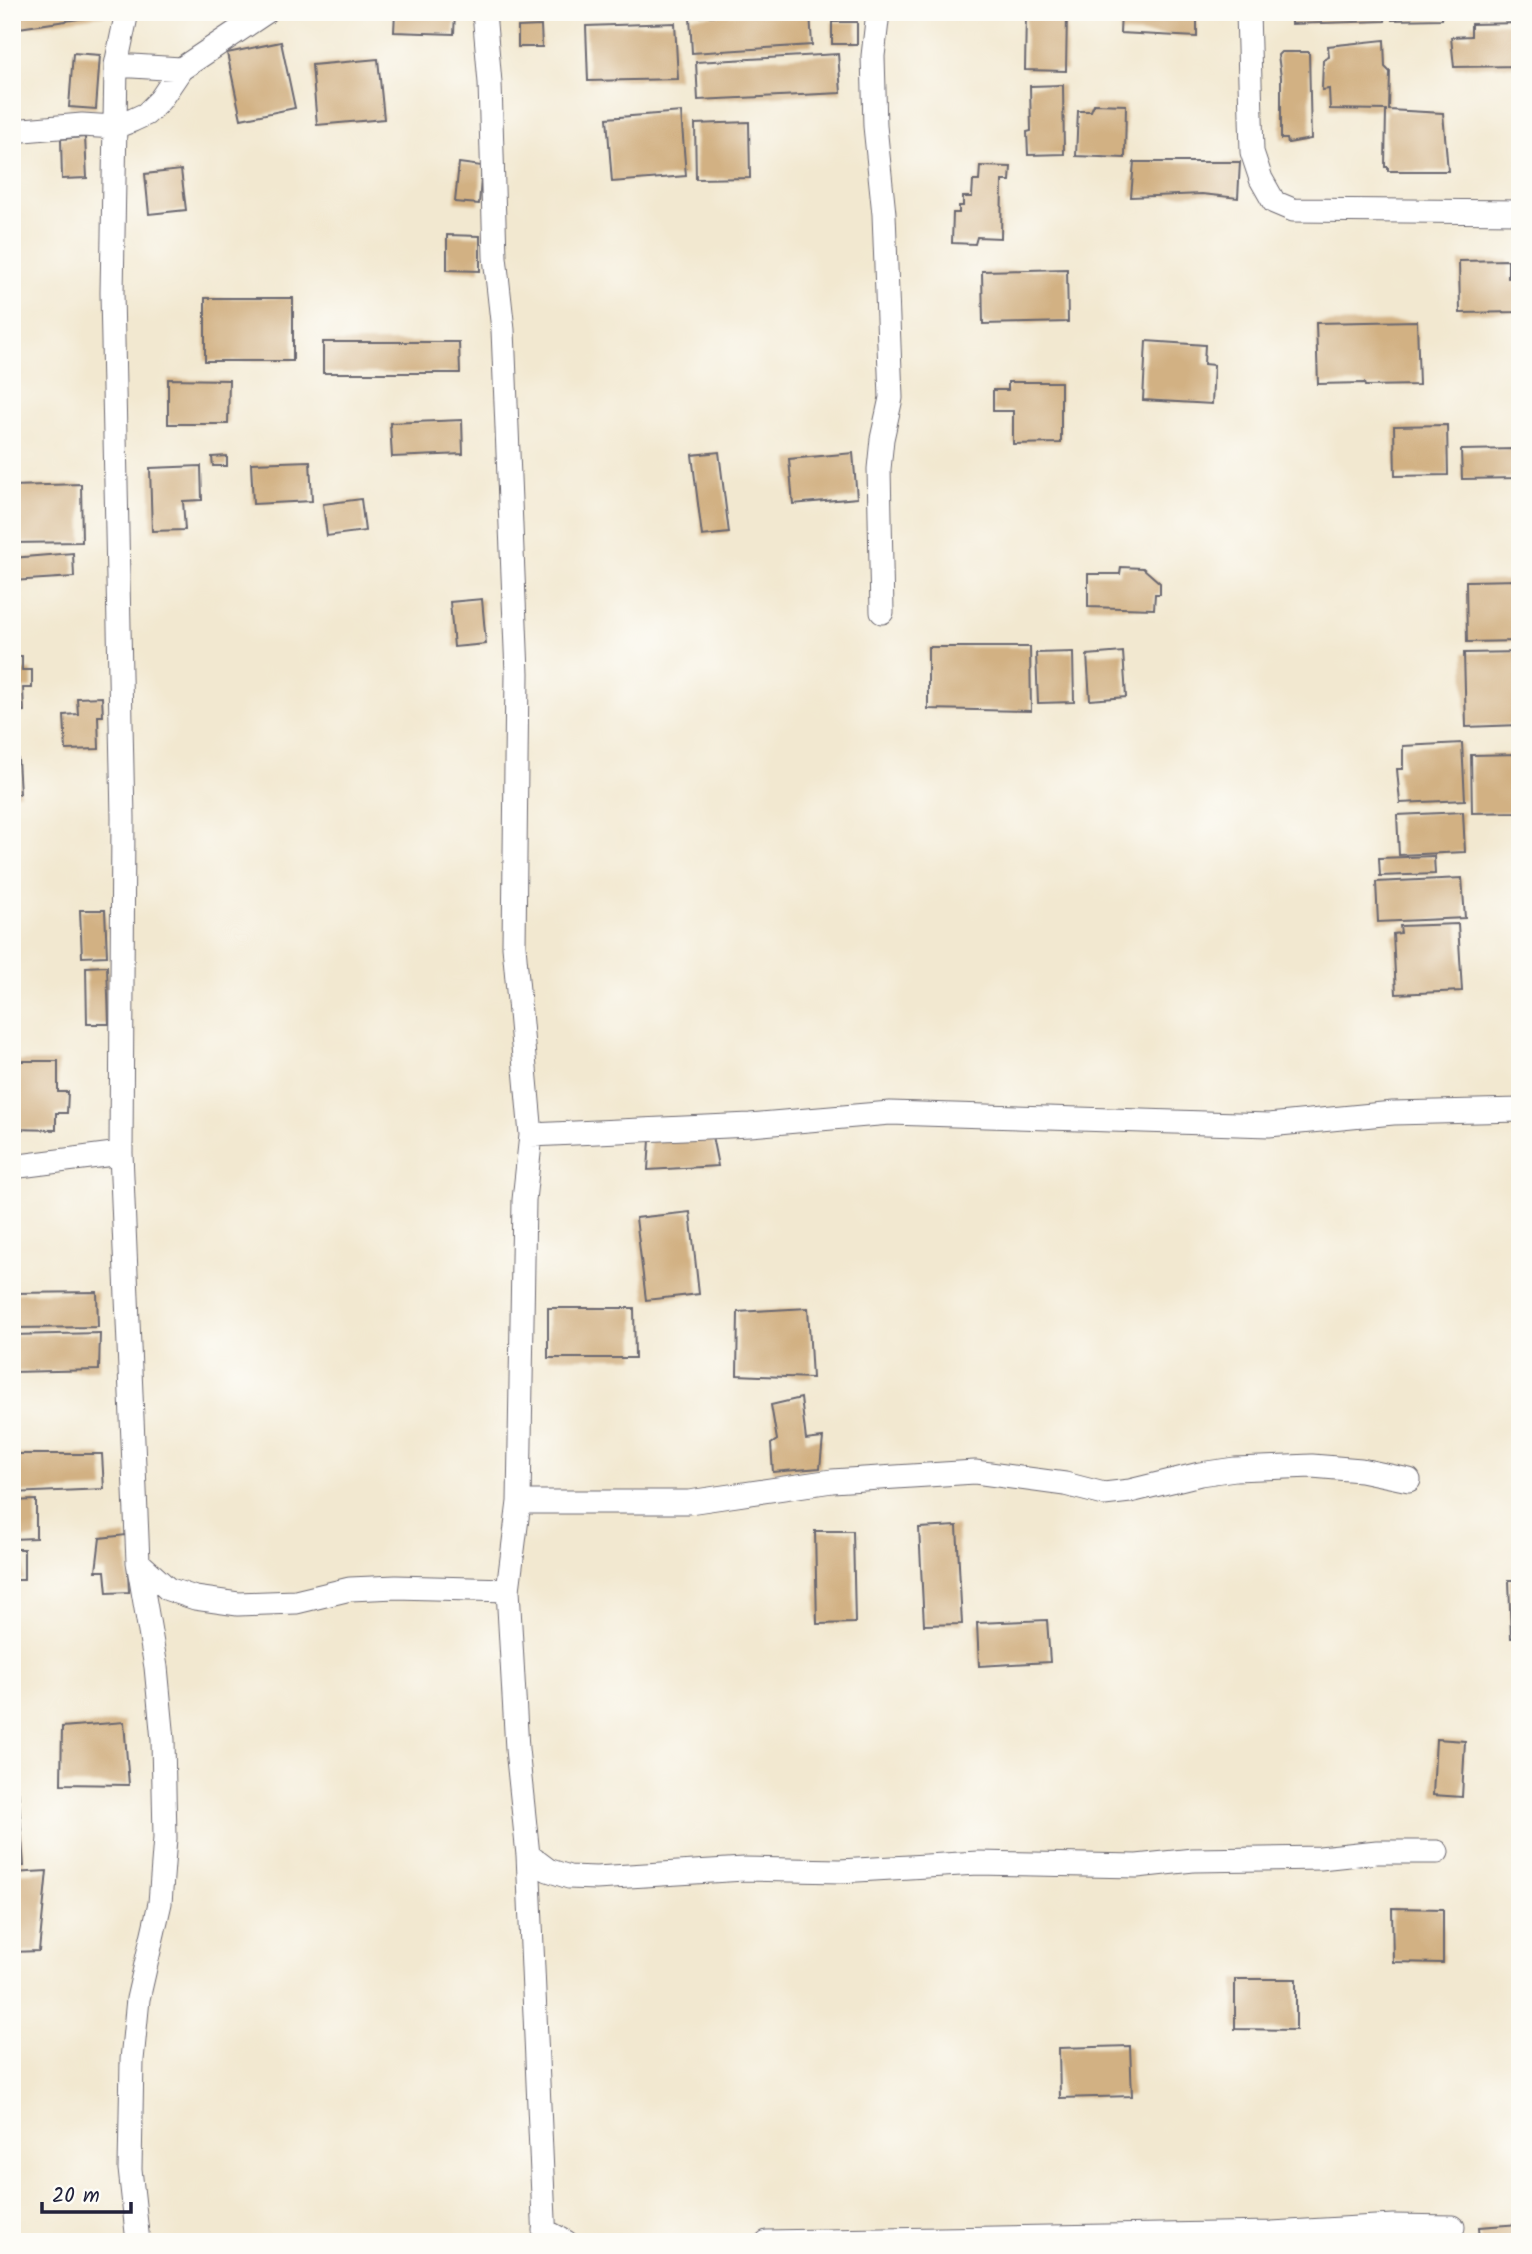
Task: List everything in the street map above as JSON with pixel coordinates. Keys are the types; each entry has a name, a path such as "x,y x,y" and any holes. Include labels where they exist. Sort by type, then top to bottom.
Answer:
{"street":[{"path":"127,12 116,65 112,293 123,818 121,1153 138,1562 156,1667 163,1740 165,1838 160,1903 138,1999 132,2060 130,2169 138,2242"},
{"path":"12,131 82,125 115,127 146,114 160,100 181,69 266,12"},
{"path":"484,12 490,83 495,257 503,330 517,673 514,946 531,1136 524,1200 519,1502 508,1590 517,1749 528,1855 544,2236 566,2242"},
{"path":"878,12 873,56 874,126 884,214 891,386 879,469 881,612"},
{"path":"1248,12 1252,152 1261,179 1274,202 1293,210 1520,212"},
{"path":"116,65 181,69"},
{"path":"531,1136 750,1125 890,1113 1269,1125 1393,1113 1520,1110"},
{"path":"12,1167 121,1153"},
{"path":"519,1502 689,1502 832,1480 975,1472 1065,1484 1104,1494 1235,1469 1312,1466 1409,1480"},
{"path":"138,1562 168,1589 195,1598 238,1604 296,1602 350,1589 396,1587 508,1590"},
{"path":"528,1855 548,1870 569,1877 596,1878 744,1869 840,1871 978,1863 1124,1866 1193,1860 1266,1860 1377,1852 1437,1852"},
{"path":"767,2242 1272,2233 1393,2226 1453,2227"}],"building":[{"path":"12,12 106,12 106,15 12,29"},
{"path":"395,12 455,12 454,34 394,32"},
{"path":"810,12 812,45 692,53 690,17"},
{"path":"1026,12 1067,12 1066,71 1025,70"},
{"path":"1121,12 1197,12 1197,37 1120,33"},
{"path":"1285,12 1387,12 1385,21 1291,24 1291,17 1285,17"},
{"path":"1392,12 1442,12 1442,19 1392,20"},
{"path":"832,22 857,22 857,44 832,44"},
{"path":"675,23 678,79 588,81 586,26"},
{"path":"1520,23 1520,66 1454,67 1451,37 1471,36 1471,24"},
{"path":"541,26 542,47 518,47 518,27"},
{"path":"1384,40 1385,67 1390,72 1389,110 1443,113 1448,171 1388,171 1388,167 1385,167 1386,110 1330,109 1329,89 1322,90 1323,60 1329,57 1328,46"},
{"path":"281,42 295,108 241,119 227,53"},
{"path":"1281,52 1309,52 1311,139 1288,143 1287,139 1281,139 1281,77 1278,55"},
{"path":"73,53 100,55 96,109 69,107"},
{"path":"838,54 841,93 698,100 696,62"},
{"path":"378,59 384,119 317,125 312,65"},
{"path":"1063,85 1064,154 1028,155 1027,132 1031,131 1030,86"},
{"path":"1094,104 1126,105 1125,158 1076,156 1078,111 1091,111"},
{"path":"681,112 686,176 612,182 607,118"},
{"path":"749,122 750,178 696,179 695,124"},
{"path":"85,137 87,178 62,179 61,139"},
{"path":"1134,162 1240,162 1238,198 1202,194 1131,197"},
{"path":"459,163 482,166 479,204 455,202"},
{"path":"980,166 1011,167 1010,181 1002,181 1001,238 977,237 975,244 952,243 953,213 959,213 959,206 963,206 963,197 972,197 973,181 979,181"},
{"path":"181,170 186,210 149,214 145,174"},
{"path":"447,235 480,236 480,271 447,270"},
{"path":"1508,260 1508,278 1519,277 1520,312 1460,313 1459,261"},
{"path":"1067,269 1068,322 983,324 982,271"},
{"path":"205,298 293,298 293,361 205,361"},
{"path":"1417,321 1419,385 1318,384 1316,323"},
{"path":"1146,341 1205,345 1204,364 1214,365 1212,404 1143,400"},
{"path":"323,342 459,342 460,373 323,373"},
{"path":"168,379 229,380 228,424 168,424"},
{"path":"1008,382 1061,382 1061,443 1013,444 1013,411 993,411 993,390 1008,390"},
{"path":"462,420 463,454 392,457 390,423"},
{"path":"1447,425 1448,475 1395,476 1394,426"},
{"path":"1517,449 1518,478 1462,479 1461,450"},
{"path":"719,452 729,533 702,536 692,455"},
{"path":"853,453 857,498 793,504 789,459"},
{"path":"227,456 227,466 213,466 212,457"},
{"path":"310,461 312,501 253,504 251,463"},
{"path":"201,466 202,500 183,501 185,530 152,531 150,468"},
{"path":"81,484 82,542 12,543 12,486"},
{"path":"361,499 365,531 327,536 323,504"},
{"path":"73,553 74,577 12,581 12,558"},
{"path":"1121,567 1143,568 1160,583 1160,594 1155,594 1154,609 1088,607 1088,574 1120,574"},
{"path":"1520,580 1520,641 1467,642 1466,581"},
{"path":"482,599 486,644 454,647 450,602"},
{"path":"928,647 1030,647 1031,711 928,709"},
{"path":"1073,652 1074,702 1038,703 1036,653"},
{"path":"1123,652 1126,697 1090,700 1087,655"},
{"path":"1520,652 1520,725 1466,727 1464,653"},
{"path":"12,656 22,656 22,670 32,670 32,688 23,688 24,711 12,712"},
{"path":"102,697 103,716 98,716 99,749 66,750 64,715 78,714 77,698"},
{"path":"1462,743 1465,800 1400,803 1397,769 1403,769 1403,746"},
{"path":"1520,754 1520,812 1472,813 1471,755"},
{"path":"12,759 18,759 20,794 12,794"},
{"path":"1463,812 1465,852 1399,855 1397,815"},
{"path":"1434,856 1435,874 1380,876 1379,858"},
{"path":"1462,878 1465,918 1378,922 1376,882"},
{"path":"80,910 105,910 107,956 82,957"},
{"path":"1458,924 1462,991 1396,994 1393,934 1401,933 1400,926"},
{"path":"107,966 109,1024 87,1024 86,967"},
{"path":"12,1061 58,1061 58,1092 68,1092 67,1113 56,1113 56,1130 12,1129"},
{"path":"712,1136 718,1166 648,1170 650,1140"},
{"path":"690,1212 699,1294 646,1300 636,1218"},
{"path":"97,1292 98,1327 12,1328 12,1293"},
{"path":"548,1308 634,1308 635,1358 548,1358"},
{"path":"808,1308 812,1378 737,1375 738,1312"},
{"path":"100,1333 99,1370 12,1372 12,1335"},
{"path":"801,1398 806,1440 823,1438 820,1468 773,1472 771,1444 777,1440 771,1405"},
{"path":"12,1454 102,1454 104,1489 12,1493"},
{"path":"36,1500 36,1538 12,1539 12,1501"},
{"path":"957,1526 962,1624 924,1625 919,1528"},
{"path":"815,1531 853,1531 855,1623 817,1624"},
{"path":"126,1535 129,1592 107,1593 105,1571 96,1571 100,1538"},
{"path":"12,1549 24,1549 24,1580 12,1580"},
{"path":"1509,1580 1520,1580 1520,1638 1511,1638"},
{"path":"1047,1620 1050,1662 979,1666 977,1623"},
{"path":"124,1722 129,1785 61,1784 62,1727"},
{"path":"1436,1739 1465,1741 1462,1797 1433,1795"},
{"path":"18,1789 24,1866 12,1867 12,1790"},
{"path":"47,1871 39,1951 12,1952 12,1873"},
{"path":"1392,1908 1443,1909 1443,1963 1393,1962"},
{"path":"1235,1979 1296,1979 1296,2030 1235,2029"},
{"path":"1130,2046 1132,2096 1060,2098 1059,2048"},
{"path":"1520,2224 1520,2242 1480,2242 1479,2227"}]}
